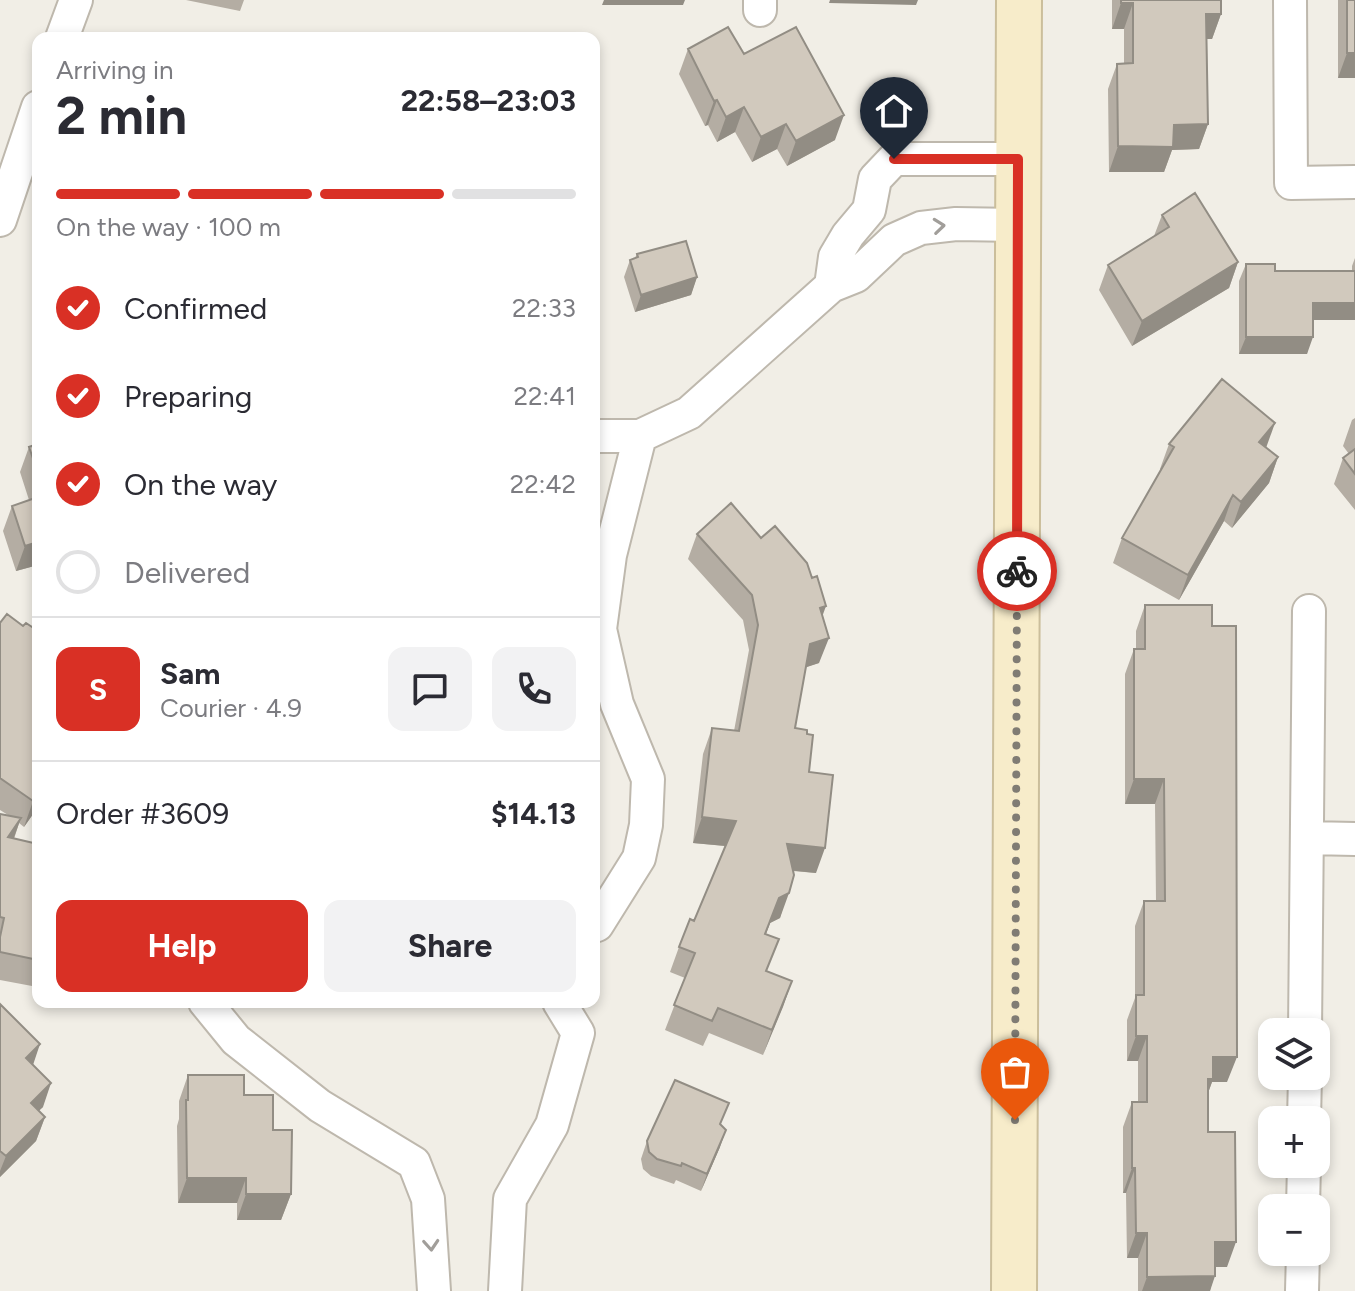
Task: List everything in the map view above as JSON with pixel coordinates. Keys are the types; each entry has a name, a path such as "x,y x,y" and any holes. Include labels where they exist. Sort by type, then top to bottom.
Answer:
{"main road":[{"path":"1014,1291 1019,0"}],"street":[{"path":"64,32 76,0"},
{"path":"1290,0 1291,183 1355,182"},
{"path":"0,220 32,125"},
{"path":"831,286 835,257 869,210 875,179 894,159 1018,159"},
{"path":"600,436 640,436 689,413 831,286 856,276 894,240 921,228 956,224 1018,225"},
{"path":"600,920 639,858 646,825 648,779 617,704 600,629 610,555 640,436"},
{"path":"1305,1018 1309,611"},
{"path":"1308,838 1355,839"},
{"path":"210,1008 236,1040 320,1106 414,1163 428,1199 434,1291"},
{"path":"505,1291 510,1199 552,1125 578,1033 563,1008"},
{"path":"1302,1291 1303,1266"}],"building":[{"path":"1121,0 1221,0 1221,14 1206,14 1208,124 1174,125 1173,147 1118,146 1117,64 1133,63 1133,3 1121,3"},
{"path":"1347,0 1355,0 1355,53 1347,53"},
{"path":"728,27 744,54 796,27 844,115 796,141 786,124 761,137 744,107 726,117 717,100 714,101 688,49"},
{"path":"1195,193 1238,262 1142,321 1108,265 1169,227 1162,215"},
{"path":"686,241 697,277 641,295 630,260 638,257 637,254"},
{"path":"1246,264 1275,264 1275,271 1355,271 1355,303 1313,303 1313,337 1246,337"},
{"path":"1222,379 1275,423 1259,442 1278,457 1241,502 1233,495 1188,575 1122,538 1174,447 1169,444"},
{"path":"1355,449 1355,474 1343,458"},
{"path":"32,499 32,544 25,546 12,506"},
{"path":"731,503 761,538 775,526 807,563 812,578 817,576 826,606 820,608 829,638 810,644 795,728 807,730 807,734 813,735 809,772 833,775 825,848 787,844 794,875 789,893 779,898 765,934 779,939 766,971 792,981 772,1030 718,1008 712,1021 674,1005 695,953 679,947 690,919 694,921 736,821 702,817 712,728 739,731 758,625 752,595 697,534"},
{"path":"1145,605 1212,605 1212,626 1236,626 1237,1057 1213,1057 1213,1079 1208,1079 1208,1132 1235,1132 1236,1242 1215,1242 1215,1276 1147,1277 1147,1233 1136,1233 1132,1102 1147,1102 1147,1036 1136,1036 1136,995 1144,995 1144,901 1165,901 1164,779 1134,779 1134,649 1145,649"},
{"path":"7,614 23,626 26,623 32,627 32,800 0,778 0,623"},
{"path":"0,814 21,818 8,837 32,843 32,959 0,952 4,918 0,917"},
{"path":"0,1004 40,1044 26,1058 51,1083 31,1103 45,1117 6,1156 0,1151"},
{"path":"188,1075 244,1075 244,1095 273,1095 273,1130 292,1130 291,1194 246,1194 246,1178 187,1178"},
{"path":"675,1080 729,1103 720,1124 726,1130 707,1174 682,1163 681,1166 657,1159 649,1152 647,1141"}],"way so far":[{"path":"1015,1120 1017,571"}],"route":[{"path":"894,159 1018,159 1017,571"}]}
